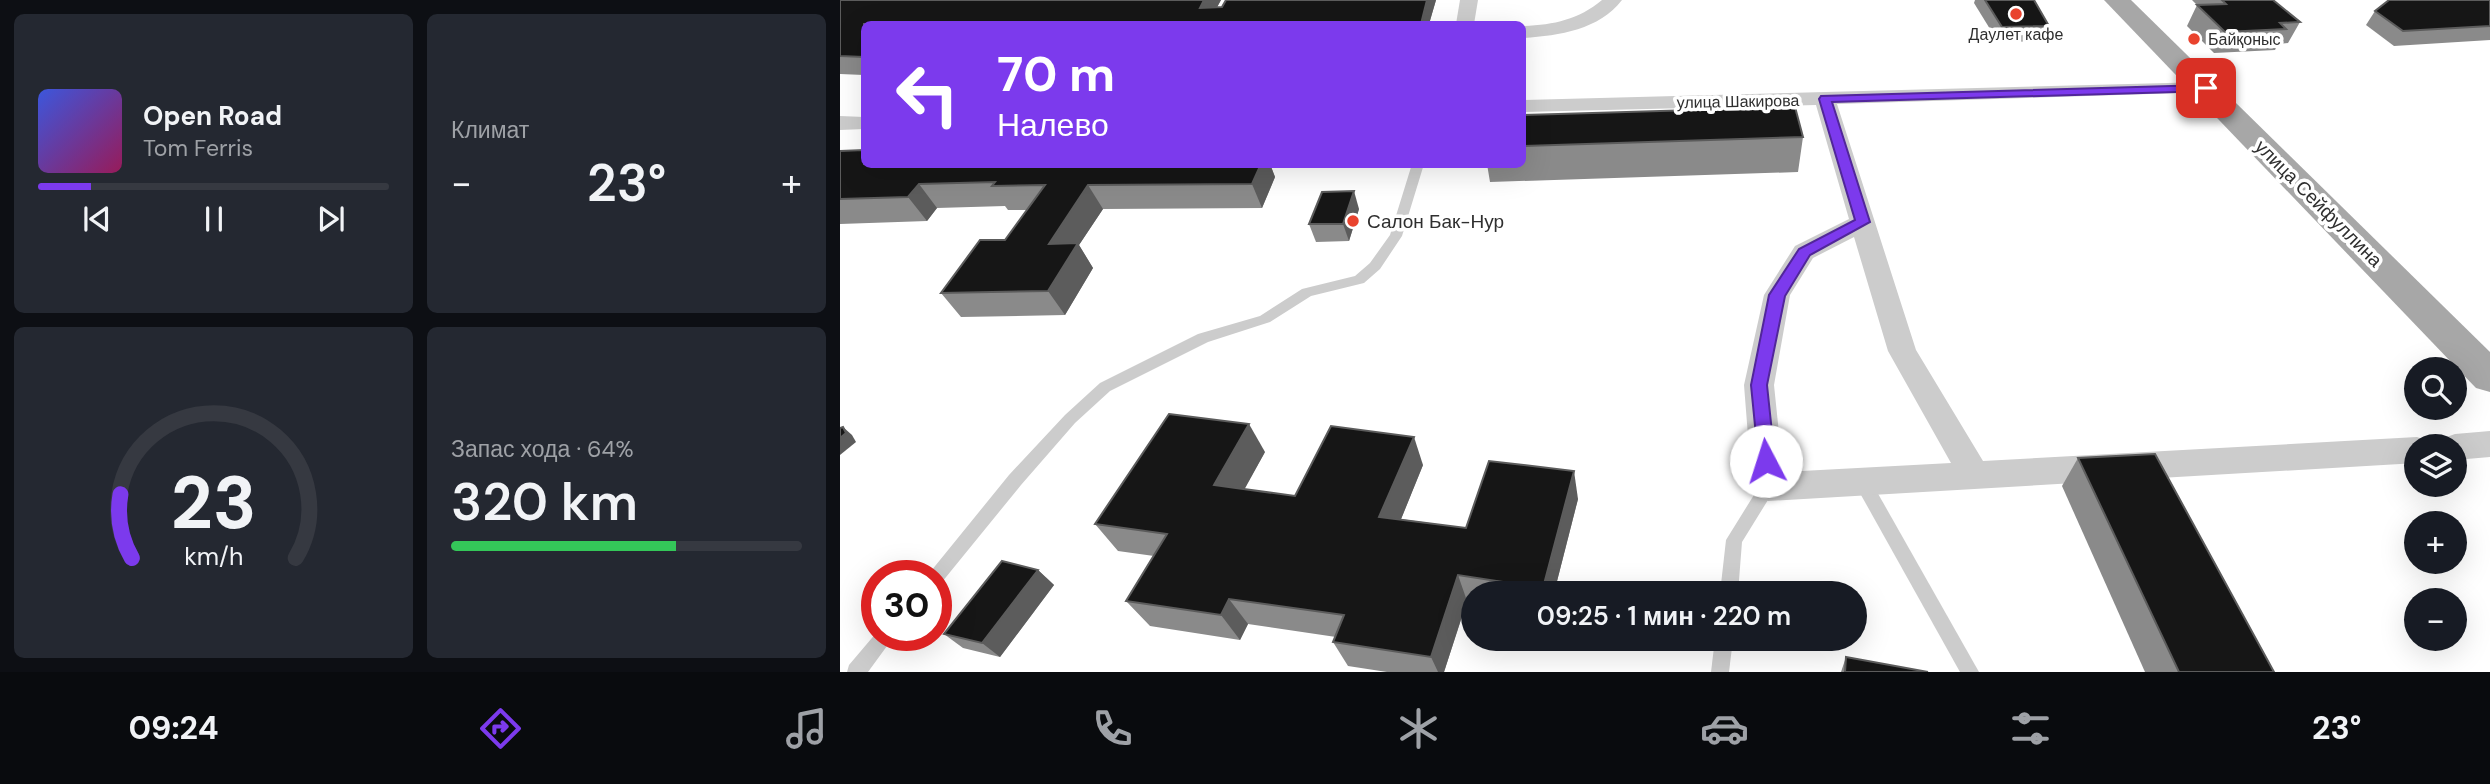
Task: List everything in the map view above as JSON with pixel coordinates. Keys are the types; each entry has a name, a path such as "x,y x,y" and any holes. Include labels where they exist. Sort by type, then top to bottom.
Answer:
{"main road":[{"name":"улица Сейфуллина","path":"2117,0 2490,377"}],"street":[{"path":"1466,21 1469,0"},
{"path":"1526,32 1550,31 1579,25 1600,13 1613,0"},
{"name":"улица Шакирова","path":"1526,106 2206,88"},
{"path":"1825,99 1902,351 1974,475"},
{"path":"840,123 861,122"},
{"path":"1863,222 1804,252 1777,295 1759,385 1768,486 2404,451"},
{"path":"2467,446 2490,444"}],"lane":[{"path":"949,560 1024,470 1070,419 1105,387 1203,338 1265,319 1307,292 1359,280 1375,266 1396,236 1417,168"},
{"path":"1862,481 1969,672"},
{"path":"1729,581 1734,540 1768,486"},
{"path":"856,672 874,651"},
{"path":"1720,672 1723,651"}],"building":[{"path":"840,0 1204,0 1200,8 1222,7 1226,0 1427,0 1422,21 861,21 861,57 840,56"},
{"name":"Даулет кафе","path":"1985,0 2034,0 2049,26 2002,27"},
{"path":"2222,0 2273,0 2300,22 2280,23 2286,29 2225,32 2197,5 2226,4"},
{"path":"2389,0 2490,0 2490,26 2403,31 2375,11"},
{"path":"1795,107 1803,137 1526,146 1526,115"},
{"path":"861,150 861,168 1259,168 1252,184 1088,185 1049,244 1078,243 1048,291 941,293 980,240 1005,240 1045,185 992,186 995,182 919,184 908,197 840,199 840,151"},
{"path":"1354,191 1343,224 1309,224 1322,192"},
{"path":"1169,414 1249,424 1214,485 1295,496 1331,426 1414,437 1379,517 1466,528 1489,461 1574,471 1545,581 1497,581 1458,575 1431,657 1333,642 1344,615 1229,599 1221,615 1126,601 1167,534 1095,524"},
{"path":"843,427 846,433 840,438 840,428"},
{"path":"2155,454 2274,672 2179,672 2078,458"},
{"path":"1002,561 1038,570 982,643 952,636 952,624"},
{"path":"1846,657 1928,672 1845,672"}],"place":[{"name":"Даулет кафе","path":"2016,14"},
{"name":"Байқоныс","path":"2194,39"},
{"name":"Салон Бак-Нур","path":"1353,221"}],"route":[{"path":"1766,461 1759,385 1777,295 1804,252 1863,222 1825,99 2206,88"}]}
